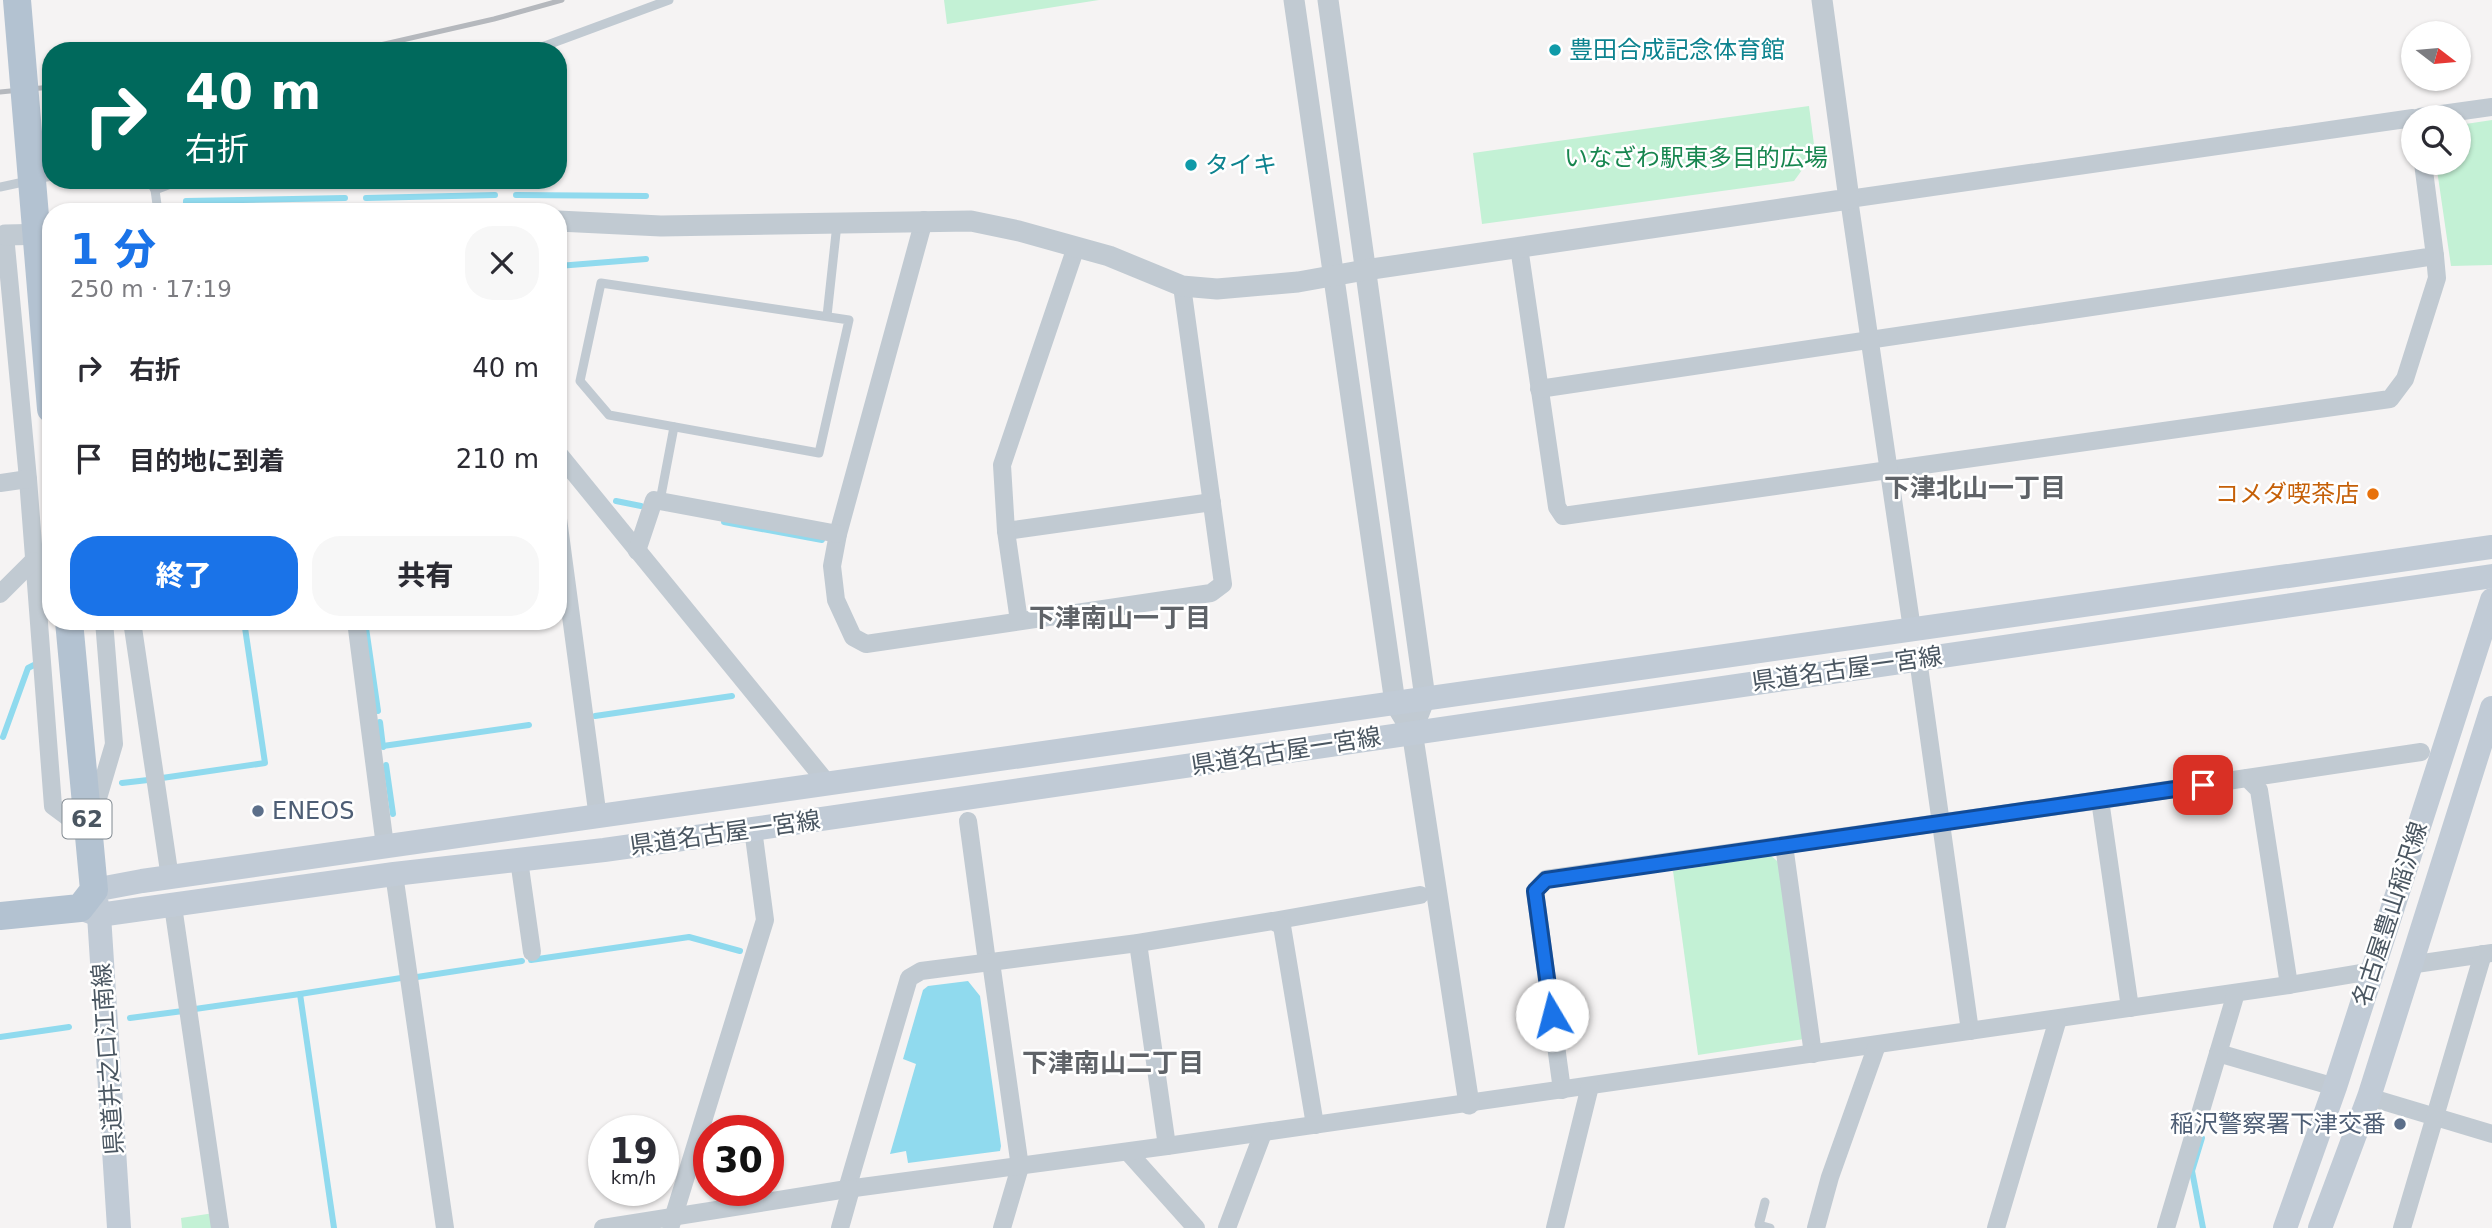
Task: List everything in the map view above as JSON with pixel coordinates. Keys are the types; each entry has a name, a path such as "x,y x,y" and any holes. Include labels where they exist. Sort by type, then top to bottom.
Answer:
{"main road":[{"path":"16,0 42,304"},
{"name":"県道名古屋一宮線","path":"91,905 170,878 2492,547"},
{"name":"県道名古屋一宮線","path":"91,905 173,906 394,874 753,829 2492,576"},
{"name":"名古屋豊山稲沢線","path":"2285,1228 2335,1087 2492,600"},
{"name":"62","path":"70,630 88,832 91,905"},
{"name":"名古屋豊山稲沢線","path":"2319,1228 2369,1097 2492,708"},
{"path":"0,916 91,905"},
{"name":"県道井之口江南線","path":"91,905 119,1228"}],"street":[{"path":"1294,0 1395,703 1412,732 1469,1104"},
{"path":"1328,0 1425,698 1412,732"},
{"path":"1822,0 1912,629"},
{"path":"2471,110 2492,107"},
{"path":"567,221 661,226 971,220 1109,256 1182,286 1217,289 1298,282 1519,247 2401,120"},
{"path":"1519,247 1556,507 1563,516 2390,400 2405,379 2437,278 2425,175"},
{"path":"923,220 838,534 832,566 836,600 853,637 866,644 1211,593 1223,584 1182,286"},
{"path":"42,234 3,236 28,479 53,806 88,832 114,744 105,630"},
{"path":"1019,621 1006,531 1002,465 1076,247"},
{"path":"1539,389 2435,256"},
{"path":"567,464 828,785"},
{"path":"0,483 28,479"},
{"path":"637,551 654,500 838,534"},
{"path":"1006,531 1212,502"},
{"path":"0,594 33,561"},
{"path":"567,586 598,818"},
{"path":"133,630 170,878"},
{"path":"357,630 386,846"},
{"path":"1918,659 1969,1031"},
{"path":"1562,1090 1535,891 1546,880 2421,752"},
{"path":"2247,778 2259,790 2289,985"},
{"path":"2100,800 2130,1008"},
{"path":"968,821 1020,1167 1002,1228"},
{"path":"672,1223 765,920 753,829"},
{"path":"1784,845 1813,1054"},
{"path":"519,860 532,952"},
{"path":"394,874 445,1228"},
{"path":"840,1228 909,978 921,971 1138,943 1420,895"},
{"path":"173,906 220,1228"},
{"path":"1273,920 1282,926 1315,1125"},
{"path":"1138,943 1167,1146"},
{"path":"2402,1228 2487,954 2409,965"},
{"path":"603,1228 672,1223 849,1189 1469,1104 2372,971"},
{"path":"2166,1228 2236,993"},
{"path":"1996,1228 2058,1019"},
{"path":"1816,1228 1830,1177 1877,1045"},
{"path":"2218,1053 2335,1087"},
{"path":"1555,1228 1590,1086"},
{"path":"2369,1097 2492,1134"},
{"path":"1227,1228 1263,1132"},
{"path":"1128,1152 1196,1228"}],"lane":[{"path":"555,42 669,0"},
{"path":"0,187 42,178"},
{"path":"155,190 157,203"},
{"path":"827,316 837,222"},
{"path":"601,282 849,320 819,453 674,427 609,415 580,381 601,282"},
{"path":"660,501 674,427"},
{"path":"1765,1202 1759,1225 1770,1228"}],"green space":[{"path":"944,0 1099,0 947,24"},
{"name":"いなざわ駅東多目的広場","path":"1809,106 1815,152 1794,181 1482,224 1473,153"},
{"path":"2492,120 2492,265 2451,266 2438,175 2471,175 2471,123"},
{"path":"1771,856 1781,864 1804,1039 1698,1055 1673,871"},
{"path":"214,1213 216,1228 182,1228 181,1218"}],"water":[{"path":"968,981 980,996 1000,1151 908,1163 906,1151 890,1154 916,1064 903,1059 923,990 928,986"}],"waterway":[{"path":"366,198 495,195"},
{"path":"516,195 646,196"},
{"path":"186,203 345,198"},
{"path":"567,265 646,259"},
{"path":"616,501 641,506"},
{"path":"724,522 822,540"},
{"path":"162,778 265,763 245,630"},
{"path":"366,630 378,711"},
{"path":"3,737 28,668 34,665"},
{"path":"595,716 732,696"},
{"path":"380,722 383,747"},
{"path":"383,746 529,725"},
{"path":"386,765 393,814"},
{"path":"122,783 148,780"},
{"path":"531,960 689,937 740,951"},
{"path":"417,977 522,961"},
{"path":"300,994 401,978"},
{"path":"195,1009 300,994 334,1228"},
{"path":"130,1018 183,1011"},
{"path":"0,1037 69,1027"},
{"path":"2202,1138 2192,1171 2203,1228"}],"railway":[{"path":"393,42 562,0"},
{"path":"0,92 42,88"}],"place":[{"name":"豊田合成記念体育館","path":"1555,50"},
{"name":"タイキ","path":"1191,165"},
{"name":"コメダ喫茶店","path":"2373,494"},
{"name":"ENEOS","path":"258,811"},
{"name":"稲沢警察署下津交番","path":"2400,1124"}],"district":[{"name":"下津北山一丁目","path":"1975,488"},
{"name":"下津南山一丁目","path":"1120,618"},
{"name":"下津南山二丁目","path":"1113,1063"}],"route":[{"path":"1552,1015 1535,891 1546,880 2203,785"}]}
